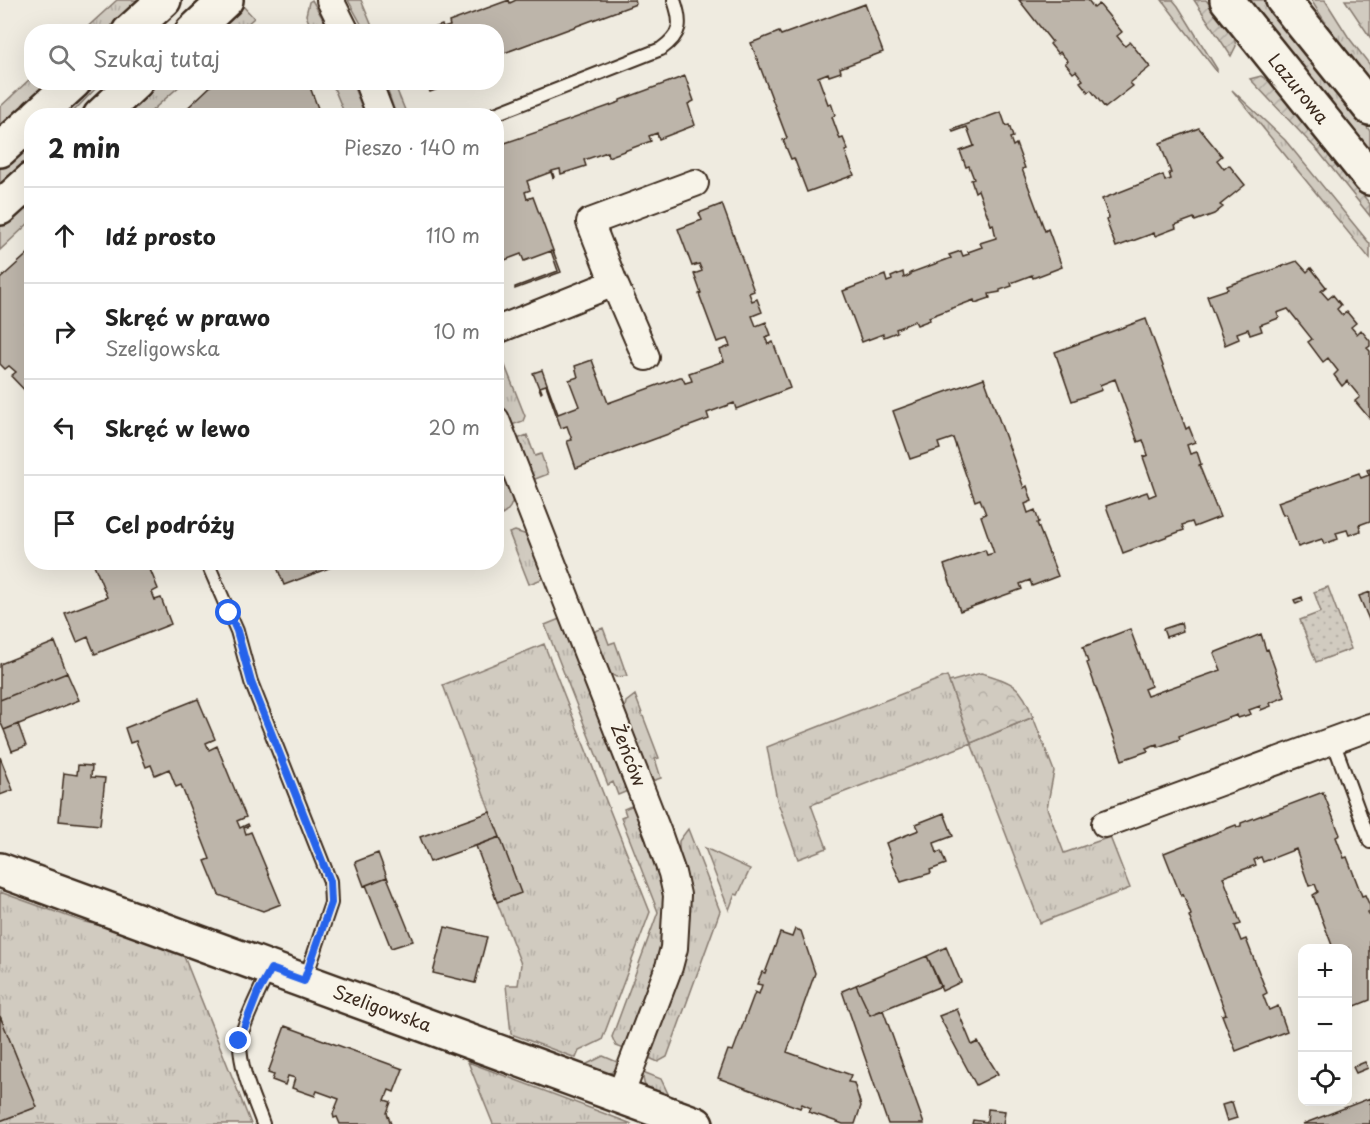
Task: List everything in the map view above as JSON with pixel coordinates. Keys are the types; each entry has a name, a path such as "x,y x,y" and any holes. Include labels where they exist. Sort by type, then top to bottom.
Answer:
{"street":[{"path":"138,24 164,0"},
{"path":"200,24 226,0"},
{"path":"330,0 342,24"},
{"name":"Lazurowa","path":"1227,0 1370,178"},
{"path":"1283,0 1370,108"},
{"path":"46,108 66,90"},
{"path":"108,108 128,90"},
{"path":"371,90 378,108"},
{"path":"0,150 24,128"},
{"path":"646,357 590,222 695,183"},
{"path":"0,208 24,186"},
{"path":"504,327 614,283"},
{"name":"Żeńców","path":"504,440 658,833 677,895 676,934 669,967 620,1096"},
{"path":"1105,824 1370,728"},
{"name":"Szeligowska","path":"0,870 696,1124"}],"lane":[{"path":"504,111 661,49 671,42 678,30 680,17 674,0"},
{"path":"210,570 237,631 251,682 330,881 331,903 304,981"},
{"path":"1333,741 1370,842"},
{"path":"263,1124 242,1062 239,1041 258,992 271,969"}],"green space":[{"path":"117,0 142,0 115,24 91,24"},
{"path":"312,0 326,24 309,24 306,15 309,2"},
{"path":"348,0 361,0 371,24 361,24"},
{"path":"1162,0 1173,0 1178,6 1217,72"},
{"path":"1194,0 1206,0 1233,33 1236,46 1231,56"},
{"path":"1247,0 1265,0 1370,131 1370,153"},
{"path":"1311,0 1325,0 1349,38 1370,65 1370,83 1339,44"},
{"path":"1345,0 1370,0 1370,37"},
{"path":"242,5 254,18 247,24 222,24"},
{"path":"1261,76 1273,83 1370,204 1370,216 1319,152 1250,79"},
{"path":"24,85 24,90 44,90 0,130 0,107"},
{"path":"86,90 94,90 77,108 67,108"},
{"path":"150,90 175,90 155,108 131,108"},
{"path":"335,90 355,90 362,108 342,108"},
{"path":"387,90 397,90 404,108 394,108"},
{"path":"1232,90 1285,140 1370,244 1370,259"},
{"path":"24,146 24,166 0,189 0,168"},
{"path":"24,205 24,228 0,250 0,227"},
{"path":"504,363 525,416 523,421 509,426 504,413"},
{"path":"527,435 535,456 541,454 548,474 530,481 515,440"},
{"path":"504,467 513,493 509,509 504,513"},
{"path":"515,531 530,538 547,577 529,584 509,533"},
{"path":"1328,587 1351,649 1316,662 1300,620 1321,612 1314,592"},
{"path":"562,618 630,790 618,795 613,782 608,785 545,625"},
{"path":"603,628 609,644 615,642 627,676 616,677 606,671 591,633"},
{"path":"544,644 650,912 602,1040 579,1051 576,1058 511,1034 506,985 518,985 521,964 497,902 520,893 443,685"},
{"path":"981,673 1014,686 1025,698 1033,717 971,743 949,682"},
{"path":"947,676 971,743 811,805 827,848 798,859 777,800 767,747"},
{"path":"635,695 659,758 655,759 661,778 649,782 623,715 626,702"},
{"path":"1033,717 1054,771 1047,808 1064,853 1110,837 1130,888 1040,923 971,743"},
{"path":"636,804 660,875 664,906 660,948 655,969 627,1050 616,1046 612,1037 658,912 621,817 626,815 624,809"},
{"path":"688,829 720,911 667,1057 658,1062 647,1057 682,964 688,938 687,889 679,841"},
{"path":"705,848 750,869 738,895 735,894 729,910"},
{"path":"0,892 81,921 131,933 183,954 251,1124 0,1124 0,1121 36,1107 0,1016"},
{"path":"603,1056 622,1064 606,1075 579,1068"},
{"path":"468,1062 632,1124 493,1124"},
{"path":"643,1072 661,1079 672,1102 647,1089"}],"building":[{"path":"509,0 510,3 516,0 635,0 636,4 504,53 504,24 450,24 449,22"},
{"path":"1019,0 1088,0 1094,8 1099,4 1122,32 1117,36 1125,46 1130,42 1150,67 1130,83 1133,86 1105,108 1091,90 1088,92 1080,82 1083,80 1065,63 1068,61 1060,52 1058,54 1050,44 1052,42"},
{"path":"865,4 883,52 840,68 841,72 818,77 828,104 831,103 835,115 832,117 840,139 843,138 848,150 845,151 854,175 807,192 794,158 791,159 783,140 787,138 751,43 779,32 781,35"},
{"path":"685,76 694,101 688,104 695,125 659,139 657,133 649,136 651,141 608,157 607,152 584,160 586,166 561,174 560,169 552,171 553,178 551,172 527,181 530,190 525,192 527,199 533,197 561,272 515,289 515,287 558,271 551,251 524,261 521,254 505,260 504,143 620,102 620,100"},
{"path":"207,90 311,90 318,108 187,108"},
{"path":"1001,112 1006,126 1009,125 1013,137 1010,138 1013,146 1016,144 1025,168 1022,169 1045,231 1048,229 1062,267 1033,278 1032,275 1011,283 1012,286 1000,292 989,294 990,298 975,303 974,300 929,317 930,320 917,325 915,321 896,329 897,332 884,337 883,334 862,342 843,291 885,275 887,282 892,280 891,277 903,272 904,278 910,273 951,258 949,255 961,251 963,256 969,254 968,252 982,247 980,243 996,238 993,224 991,225 978,190 975,192 971,180 974,179 969,166 966,167 960,151 974,146 967,127 953,132 952,130"},
{"path":"1199,128 1222,156 1217,160 1224,169 1229,165 1245,185 1220,205 1223,207 1214,214 1195,221 1194,218 1155,236 1154,233 1116,247 1106,220 1109,218 1102,199 1163,175 1165,181 1171,179 1160,143"},
{"path":"722,204 754,291 749,293 752,301 757,299 762,312 752,316 756,326 766,322 771,335 765,337 768,344 773,342 790,388 736,409 734,403 707,413 709,419 576,468 567,441 572,440 567,426 561,428 546,385 540,387 541,393 533,373 542,370 558,414 579,406 569,380 578,377 575,366 592,360 608,403 680,377 685,383 692,381 689,373 724,361 720,350 730,346 727,339 717,342 694,274 702,271 699,264 692,266 678,229 702,220 699,213"},
{"path":"24,257 24,390 11,376 16,372 9,366 5,369 0,364 0,279"},
{"path":"1297,261 1307,272 1311,268 1326,287 1321,291 1328,299 1333,295 1341,305 1337,309 1342,315 1347,312 1356,323 1351,327 1357,334 1361,330 1370,341 1370,346 1367,348 1370,351 1370,419 1355,401 1360,397 1347,381 1342,386 1334,375 1338,371 1328,358 1323,362 1308,342 1312,339 1288,309 1277,313 1279,318 1260,325 1262,331 1250,335 1248,329 1237,333 1239,339 1225,345 1207,296 1228,289 1227,286"},
{"path":"1146,319 1186,429 1189,427 1195,442 1187,445 1190,454 1197,452 1201,464 1199,465 1220,517 1194,527 1192,522 1182,525 1184,530 1123,553 1106,506 1147,492 1149,497 1156,494 1143,457 1148,455 1143,440 1138,442 1115,379 1100,385 1102,390 1072,401 1055,352"},
{"path":"984,378 1024,488 1027,486 1032,501 1025,504 1028,513 1035,510 1039,522 1037,523 1058,576 1032,586 1030,580 1020,584 1022,589 960,611 944,565 985,550 987,555 994,553 981,516 986,514 980,499 975,501 953,438 938,443 940,449 910,459 893,411"},
{"path":"1370,469 1370,521 1359,525 1361,531 1349,535 1347,530 1336,533 1338,539 1324,544 1322,539 1298,547 1286,514 1283,515 1278,502 1359,473 1361,478 1369,475 1367,470"},
{"path":"96,570 150,570 158,589 152,592 155,600 161,598 171,624 95,654 88,637 77,642 65,613 107,597"},
{"path":"278,570 323,570 284,585"},
{"path":"1370,592 1370,622 1359,596"},
{"path":"1302,597 1303,601 1296,604 1294,600"},
{"path":"1181,623 1183,631 1166,637 1163,629"},
{"path":"1130,629 1151,686 1144,689 1147,696 1221,670 1214,653 1261,634 1285,697 1270,703 1271,706 1261,710 1260,706 1249,710 1251,714 1238,718 1237,715 1179,736 1180,739 1158,747 1157,744 1146,748 1148,751 1122,760 1083,647"},
{"path":"55,642 67,673 0,700 0,664"},
{"path":"67,673 79,700 4,730 0,721 0,700"},
{"path":"198,699 215,739 206,743 209,750 217,746 246,817 237,821 240,828 248,824 249,826 244,828 246,834 251,832 281,904 263,911 219,895 205,861 210,859 181,785 176,787 169,769 155,775 151,765 146,767 136,741 130,743 125,728"},
{"path":"18,724 26,746 12,751 4,730"},
{"path":"0,757 13,790 0,795"},
{"path":"78,765 92,766 91,777 105,778 100,825 59,821 64,773 77,775"},
{"path":"1323,792 1340,835 1336,837 1344,858 1347,857 1362,896 1365,895 1370,906 1368,912 1370,917 1370,1000 1352,1007 1352,944 1331,944 1313,895 1318,892 1315,884 1309,886 1296,849 1263,862 1261,857 1258,858 1254,860 1256,865 1223,877 1241,924 1235,926 1241,941 1246,939 1267,993 1263,995 1266,1003 1269,1010 1278,1006 1287,1031 1236,1051 1222,1015 1226,1014 1189,916 1191,915 1164,853 1236,825 1241,826 1241,823"},
{"path":"490,812 500,837 430,862 420,837"},
{"path":"944,813 953,836 934,843 937,853 941,851 946,864 930,870 931,873 901,882 886,843 919,830 916,824"},
{"path":"500,837 521,893 497,902 476,846"},
{"path":"378,853 387,877 364,886 355,862"},
{"path":"387,877 413,941 391,948 366,885"},
{"path":"445,927 487,937 475,983 433,973"},
{"path":"795,929 801,931 815,973 787,1052 851,1075 848,1082 854,1083 861,1106 855,1124 843,1124 809,1112 811,1108 802,1104 800,1108 718,1078 728,1050 733,1051 755,992 759,994 762,985 757,984 762,972 765,973 780,933 792,937"},
{"path":"946,947 961,982 942,991 927,956"},
{"path":"927,956 941,986 870,1015 856,985"},
{"path":"856,985 870,1015 883,1010 924,1124 888,1124 842,991"},
{"path":"957,1009 972,1045 978,1042 998,1074 976,1085 939,1016"},
{"path":"0,1016 37,1107 0,1121"},
{"path":"285,1026 403,1069 394,1092 389,1090 385,1100 391,1102 387,1113 391,1124 340,1124 333,1114 339,1099 317,1091 315,1096 292,1088 295,1078 288,1076 285,1085 272,1080 274,1075 268,1073"},
{"path":"1365,1062 1368,1068 1356,1073 1353,1067"},
{"path":"1370,1098 1370,1124 1303,1124 1352,1106"},
{"path":"1232,1102 1237,1118 1227,1121 1222,1105"},
{"path":"988,1109 1005,1111 1003,1124 972,1124 973,1120 987,1122"}],"route":[{"path":"229,613 237,631 251,682 330,881 332,894 331,903 304,981 271,969 258,992 239,1041"}]}
